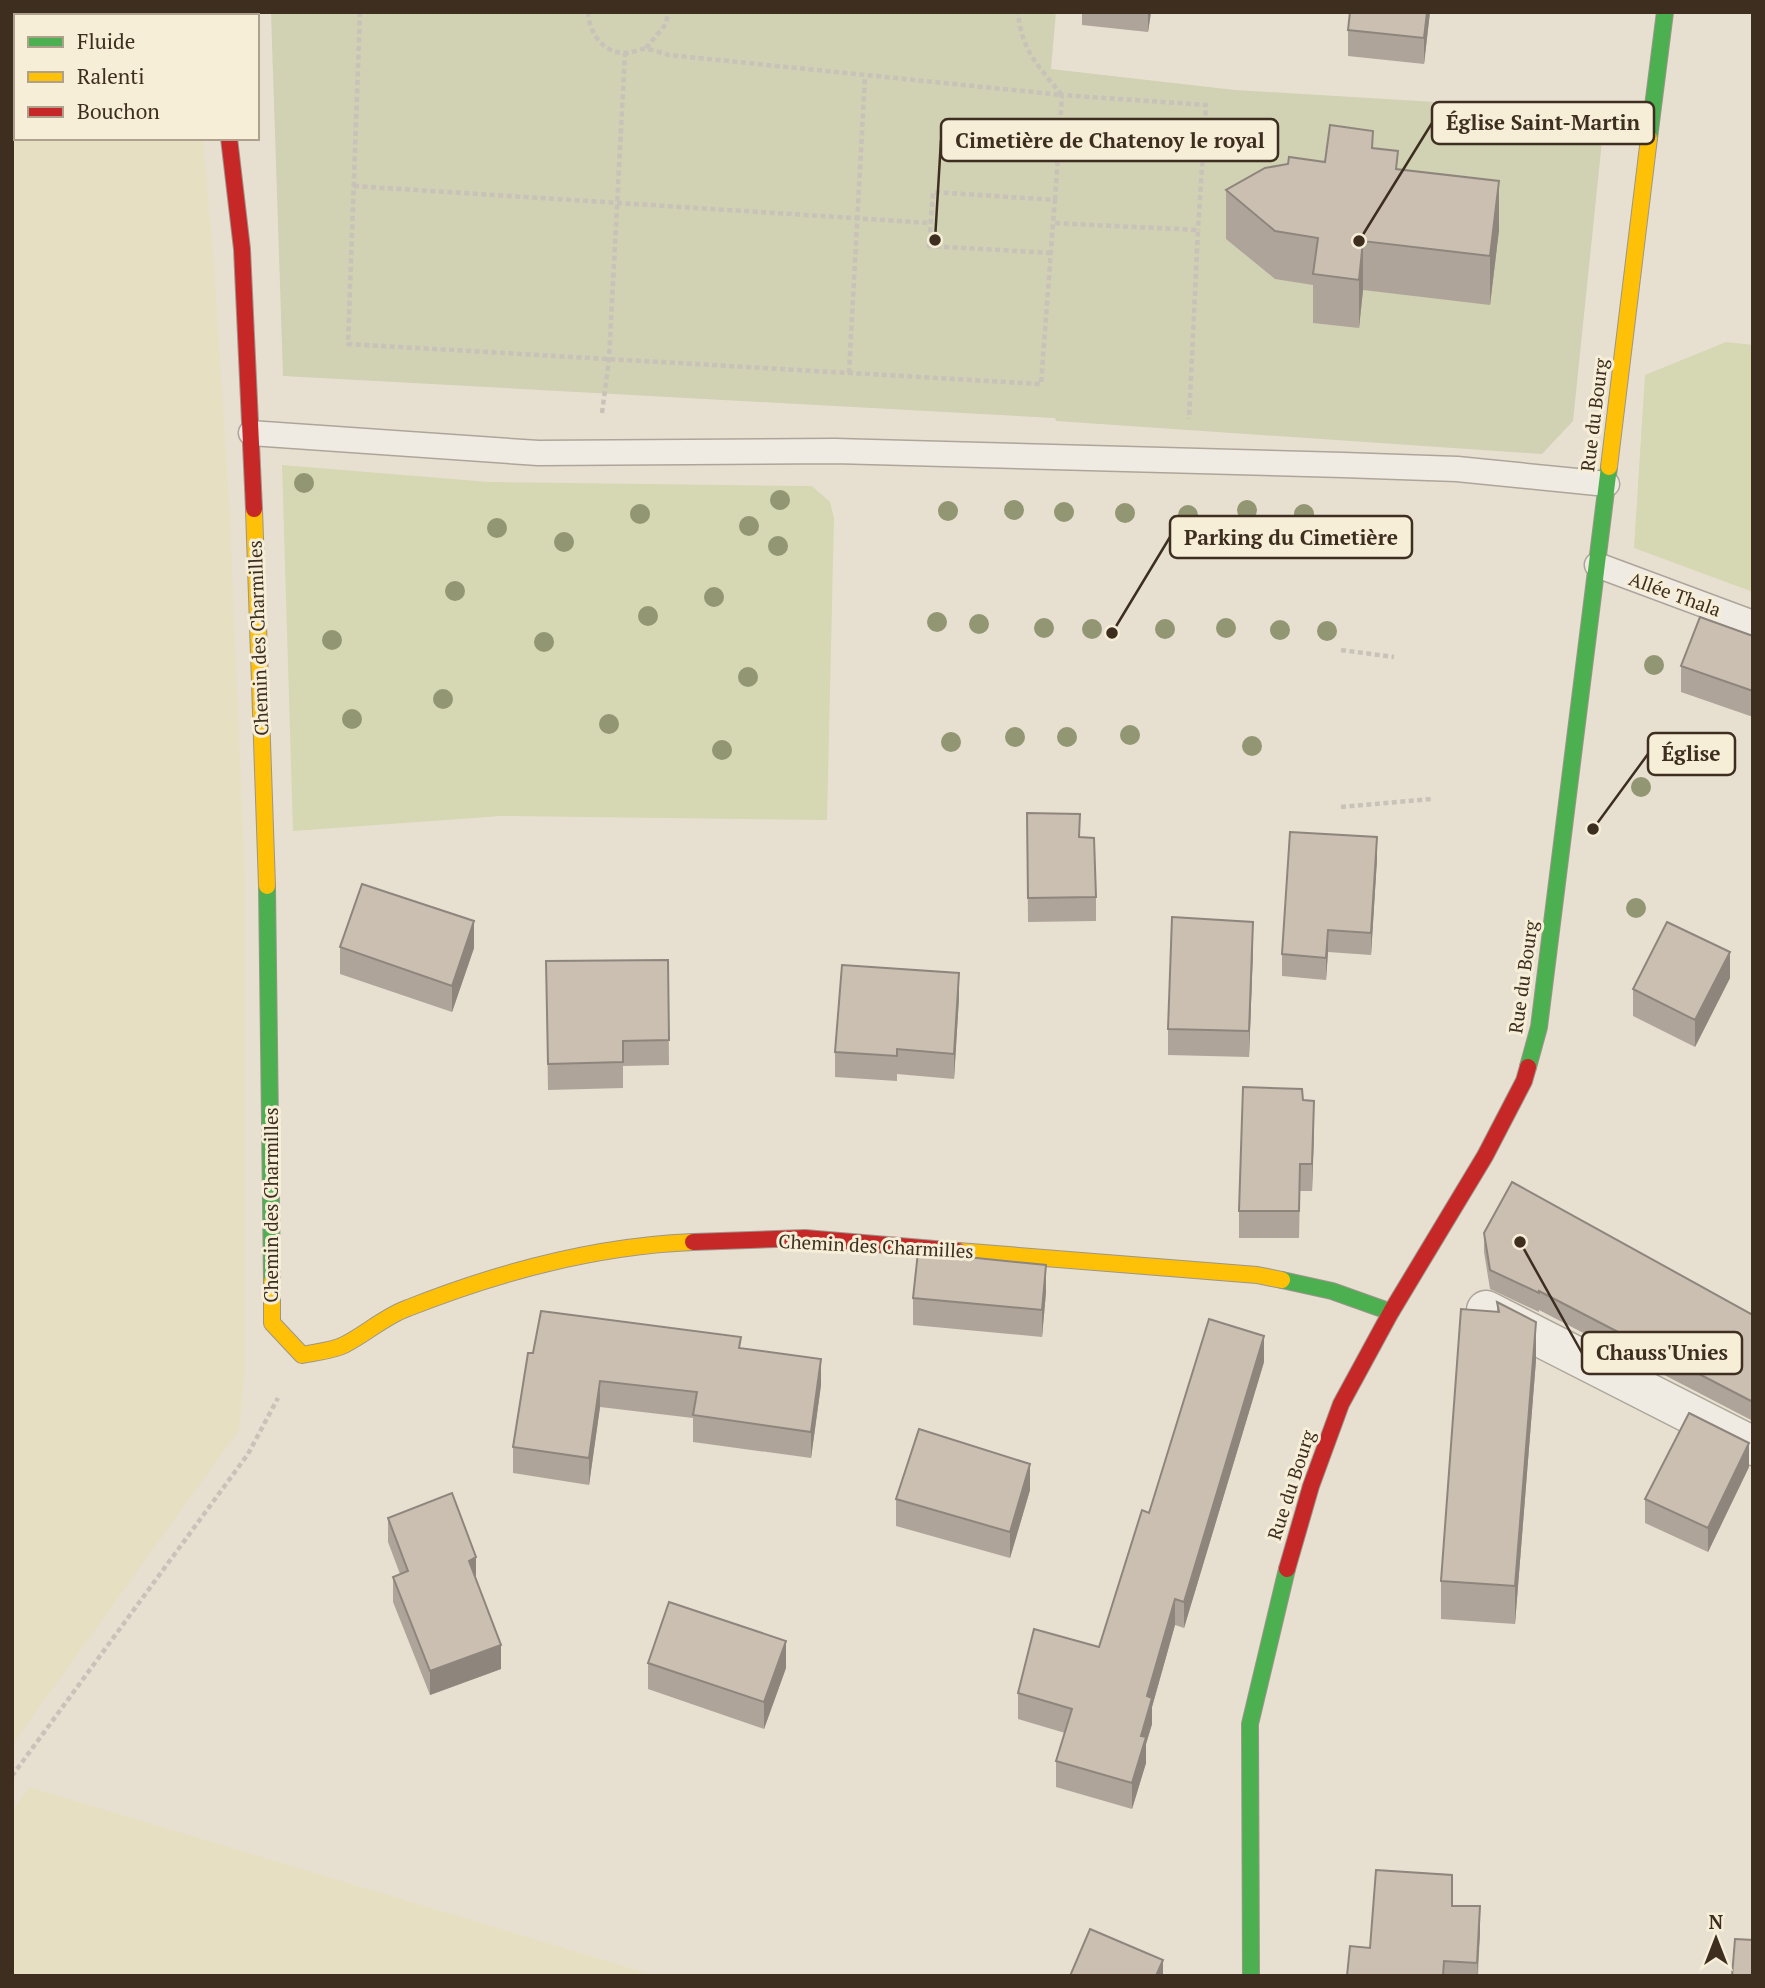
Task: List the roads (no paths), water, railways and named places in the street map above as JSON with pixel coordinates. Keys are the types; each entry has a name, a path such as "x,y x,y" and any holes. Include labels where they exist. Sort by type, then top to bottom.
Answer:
{"street":[{"name":"Rue du Bourg","path":"1251,1976 1250,1724 1290,1555 1311,1486 1341,1404 1391,1312 1485,1156 1524,1081 1536,1038 1665,12"},
{"name":"Chemin des Charmilles","path":"229,140 242,249 269,930 272,1323 302,1354 341,1347 404,1309 481,1281 560,1259 683,1243 805,1238 1257,1275 1332,1291 1391,1312"},
{"path":"1486,1310 1753,1446"}],"lane":[{"path":"251,433 538,453 835,451 1457,469 1607,484"},
{"name":"Allée Thala","path":"1597,565 1753,623"}],"place":[{"name":"Cimetière de Chatenoy le royal","path":"935,240"},
{"name":"Église Saint-Martin","path":"1359,241"},
{"name":"Parking du Cimetière","path":"1112,633"},
{"name":"Église","path":"1593,829"},
{"name":"Chauss'Unies","path":"1520,1242"}]}
